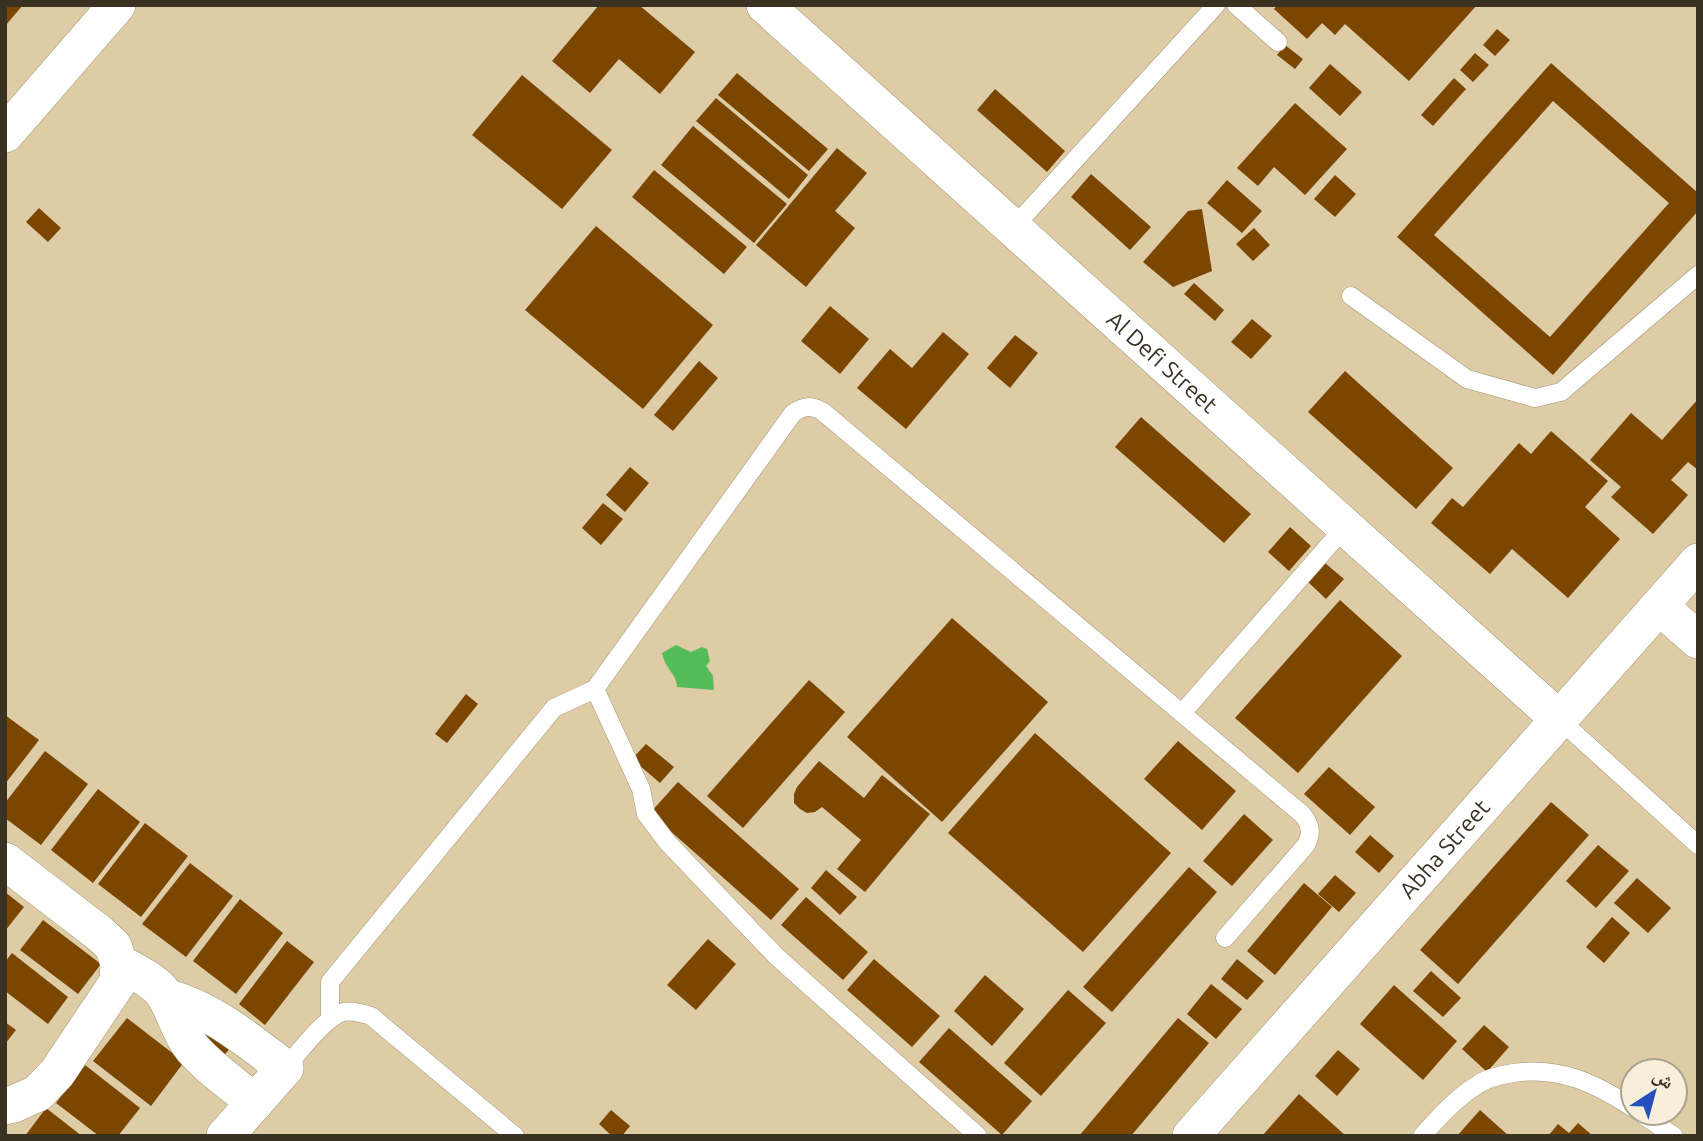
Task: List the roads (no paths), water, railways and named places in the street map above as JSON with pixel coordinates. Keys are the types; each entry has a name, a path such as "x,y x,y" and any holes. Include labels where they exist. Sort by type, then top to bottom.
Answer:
{"street":[{"path":"5,134 117,5"},
{"name":"Al Defi Street","path":"765,5 1560,720"},
{"name":"Abha Street","path":"1191,1136 1698,562"},
{"path":"1659,606 1698,640"},
{"path":"5,861 99,933 113,946 120,963 114,991 57,1073 38,1093 5,1106"},
{"path":"120,963 140,975 166,997 185,1002 220,1020 285,1068 225,1136"},
{"path":"166,997 192,1048 205,1062 255,1102"}],"lane":[{"path":"1013,228 1216,5"},
{"path":"1236,5 1278,42"},
{"path":"1351,296 1467,379 1535,398 1561,392 1698,275"},
{"path":"330,1018 330,982 554,709 595,689 793,413 802,407 813,406 1182,713 1303,815 1310,824 1311,835 1306,845 1225,938"},
{"path":"1182,713 1345,527"},
{"path":"595,689 641,789 646,814 668,843 777,957 978,1136"},
{"path":"1560,720 1698,845"},
{"path":"285,1068 330,1018 343,1012 358,1011 371,1016 515,1136"},
{"path":"1422,1136 1443,1112 1479,1083 1504,1075 1533,1070 1561,1073 1604,1088 1619,1098"}]}
